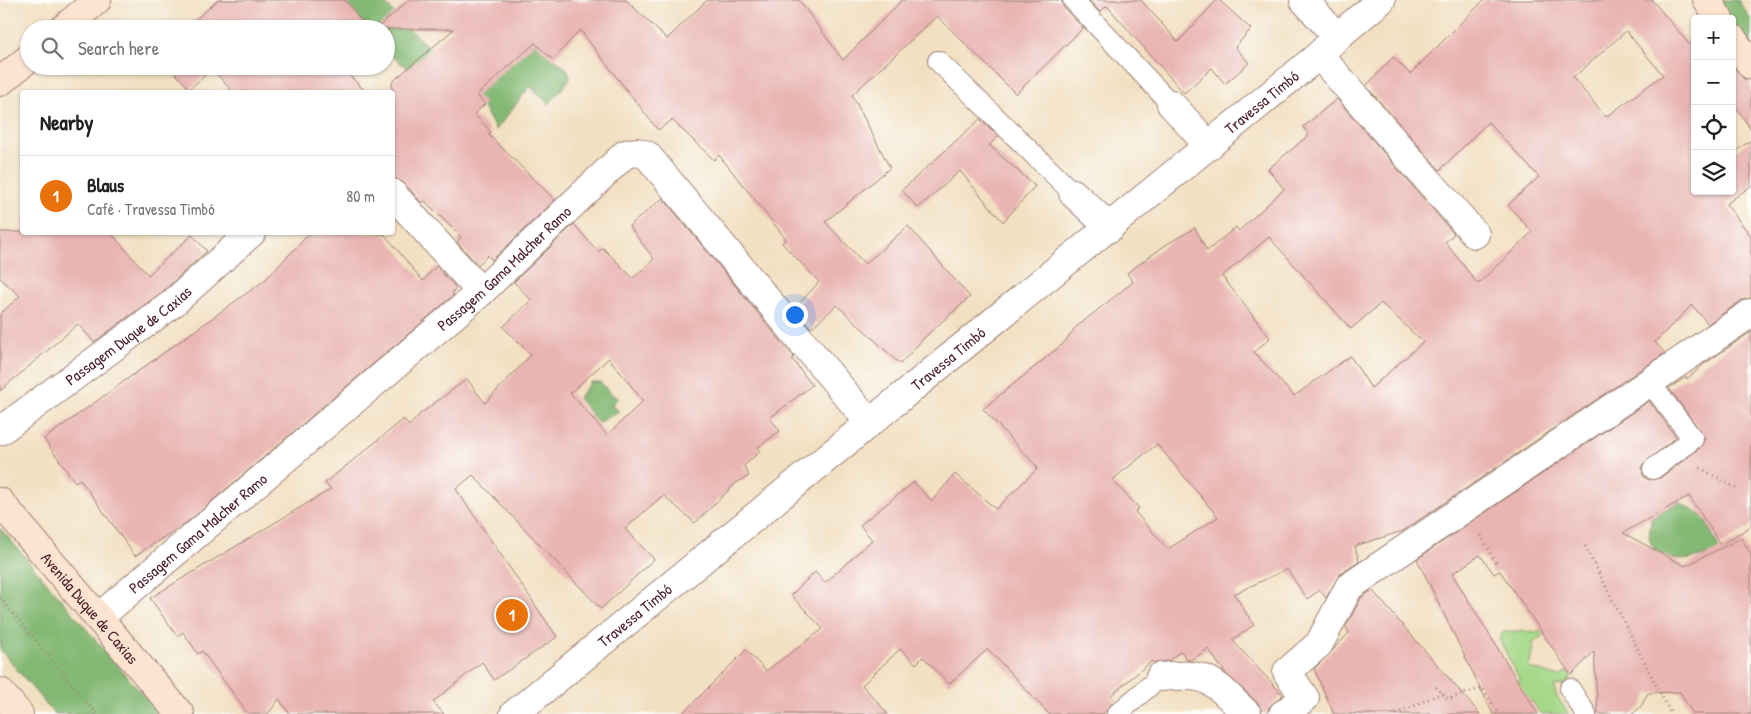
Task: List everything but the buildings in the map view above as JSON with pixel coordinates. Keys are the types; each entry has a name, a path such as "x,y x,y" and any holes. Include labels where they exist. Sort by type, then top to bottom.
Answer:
{"main road":[{"path":"74,20 97,0"},
{"path":"1706,0 1716,15"},
{"path":"1736,44 1751,65"},
{"path":"1,78 20,64"},
{"name":"Avenida Duque de Caxias","path":"0,502 180,714"},
{"path":"0,692 19,714"}],"street":[{"path":"1304,0 1328,46 1474,234"},
{"name":"Travessa Timbó","path":"514,714 869,422 1110,228 1381,0"},
{"path":"1171,104 1209,146"},
{"name":"Passagem Gama Malcher Ramo","path":"98,618 480,292 625,154 637,152 647,156 869,422"},
{"path":"1074,193 1110,228"},
{"path":"395,196 480,292"},
{"name":"Passagem Duque de Caxias","path":"0,431 172,304 249,235"},
{"path":"1283,714 1305,698 1287,672 1319,644 1349,587 1751,313"},
{"path":"1160,678 1189,674 1211,680 1247,714"}],"lane":[{"path":"1073,0 1171,104"},
{"path":"938,61 1074,193"},
{"path":"1650,383 1693,439 1654,469"},
{"path":"1117,714 1160,678"},
{"path":"1570,689 1586,714"}],"path":[{"path":"1681,448 1697,466 1736,488"},
{"path":"1585,546 1671,714"},
{"path":"0,598 97,714"},
{"path":"1436,688 1448,699 1482,688 1499,714"},
{"path":"1396,714 1442,693"}],"green space":[{"path":"345,0 382,0 413,33 452,68 507,68 529,44 524,32 568,70 570,79 549,104 530,86 496,130 475,93 434,91 395,58 395,20 361,20"},
{"path":"1712,0 1738,0 1751,20 1751,57 1736,35 1736,15 1728,15"},
{"path":"591,382 600,382 612,395 618,398 611,405 619,411 598,423 578,398"},
{"path":"1679,502 1704,517 1720,550 1692,559 1682,560 1663,556 1655,550 1649,539 1652,517"},
{"path":"0,528 159,714 54,714 0,649"},
{"path":"1503,632 1545,632 1541,638 1534,641 1529,668 1560,677 1567,671 1571,676 1569,681 1563,685 1554,686 1556,695 1569,714 1541,714 1532,701 1508,712 1497,694 1520,680 1499,639"}],"place":[{"name":"Blaus","path":"512,615"}]}
